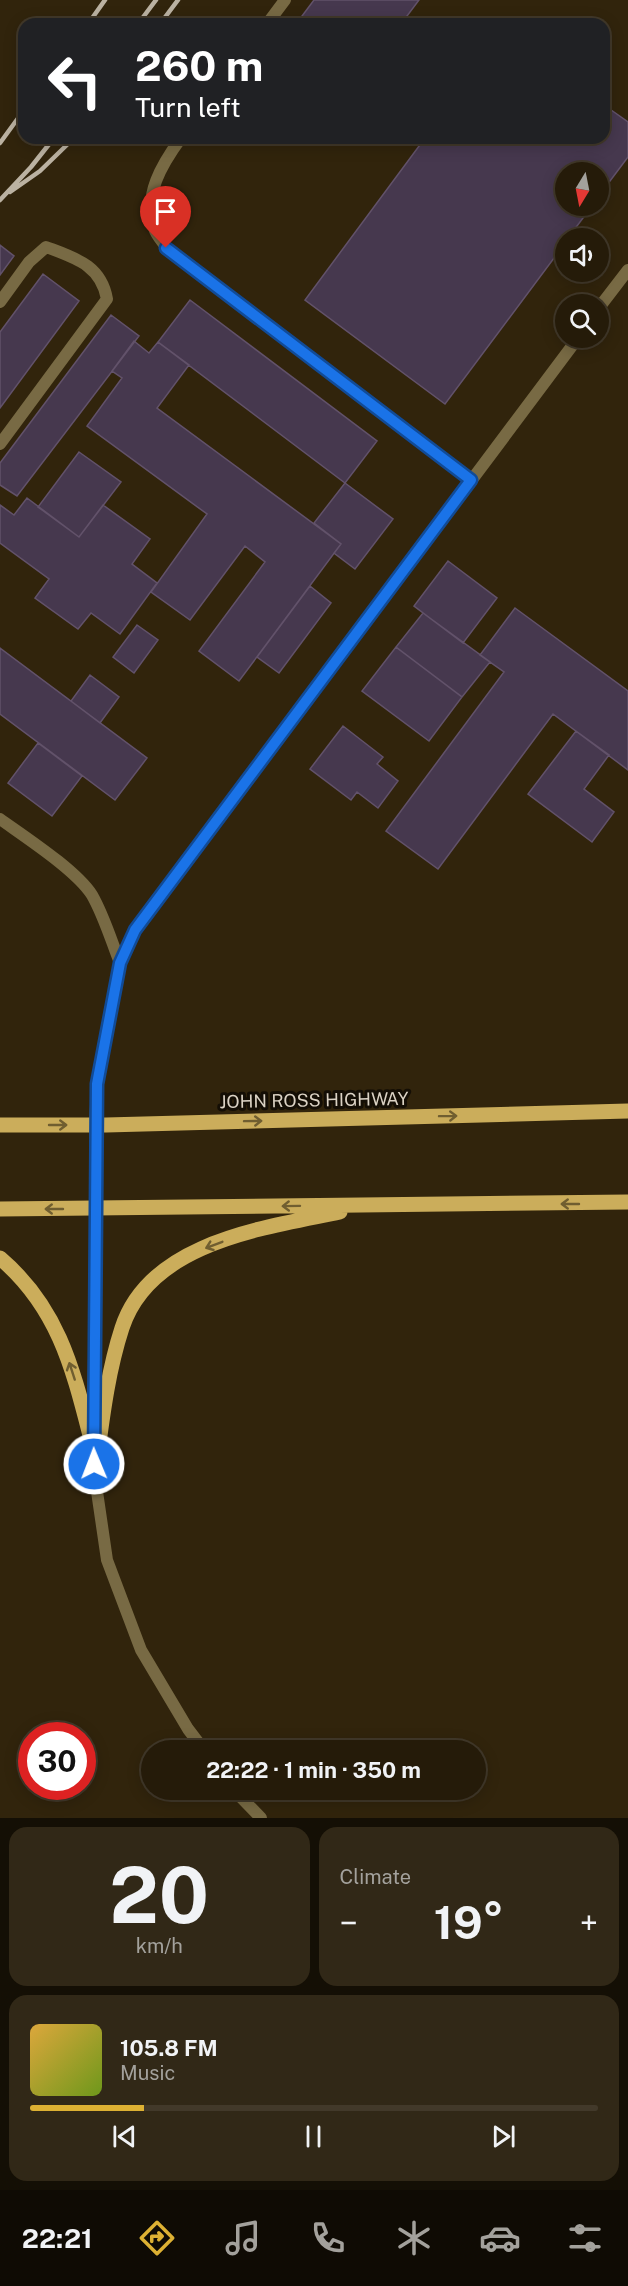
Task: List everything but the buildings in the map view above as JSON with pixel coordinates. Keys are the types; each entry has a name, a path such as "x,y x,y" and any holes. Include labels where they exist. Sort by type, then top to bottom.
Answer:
{"main road":[{"name":"JOHN ROSS HIGHWAY","path":"0,1125 95,1125 628,1111"},
{"path":"0,1209 628,1202"},
{"path":"94,1480 104,1406 123,1327 139,1296 159,1274 185,1256 250,1231 372,1205"},
{"path":"0,1258 29,1286 60,1336 93,1448"}],"street":[{"path":"272,18 285,0"},
{"path":"176,144 156,177 149,206 154,230 166,248 471,480"},
{"path":"0,302 29,262 46,248 68,255 90,268 104,283 107,299 0,444"},
{"path":"609,295 628,270"},
{"path":"196,1740 141,1650 107,1560 94,1480 97,1084 120,963 135,930 570,348"},
{"path":"0,819 78,878 91,893 120,963"},
{"path":"244,1800 261,1818"}],"railway":[{"path":"92,18 105,0"},
{"path":"142,18 156,0"},
{"path":"164,18 178,0"},
{"path":"0,143 18,118"},
{"path":"0,200 49,144"},
{"path":"10,192 40,171 68,144"}],"route":[{"path":"94,1464 97,1084 120,963 135,930 471,480 166,248"}]}
